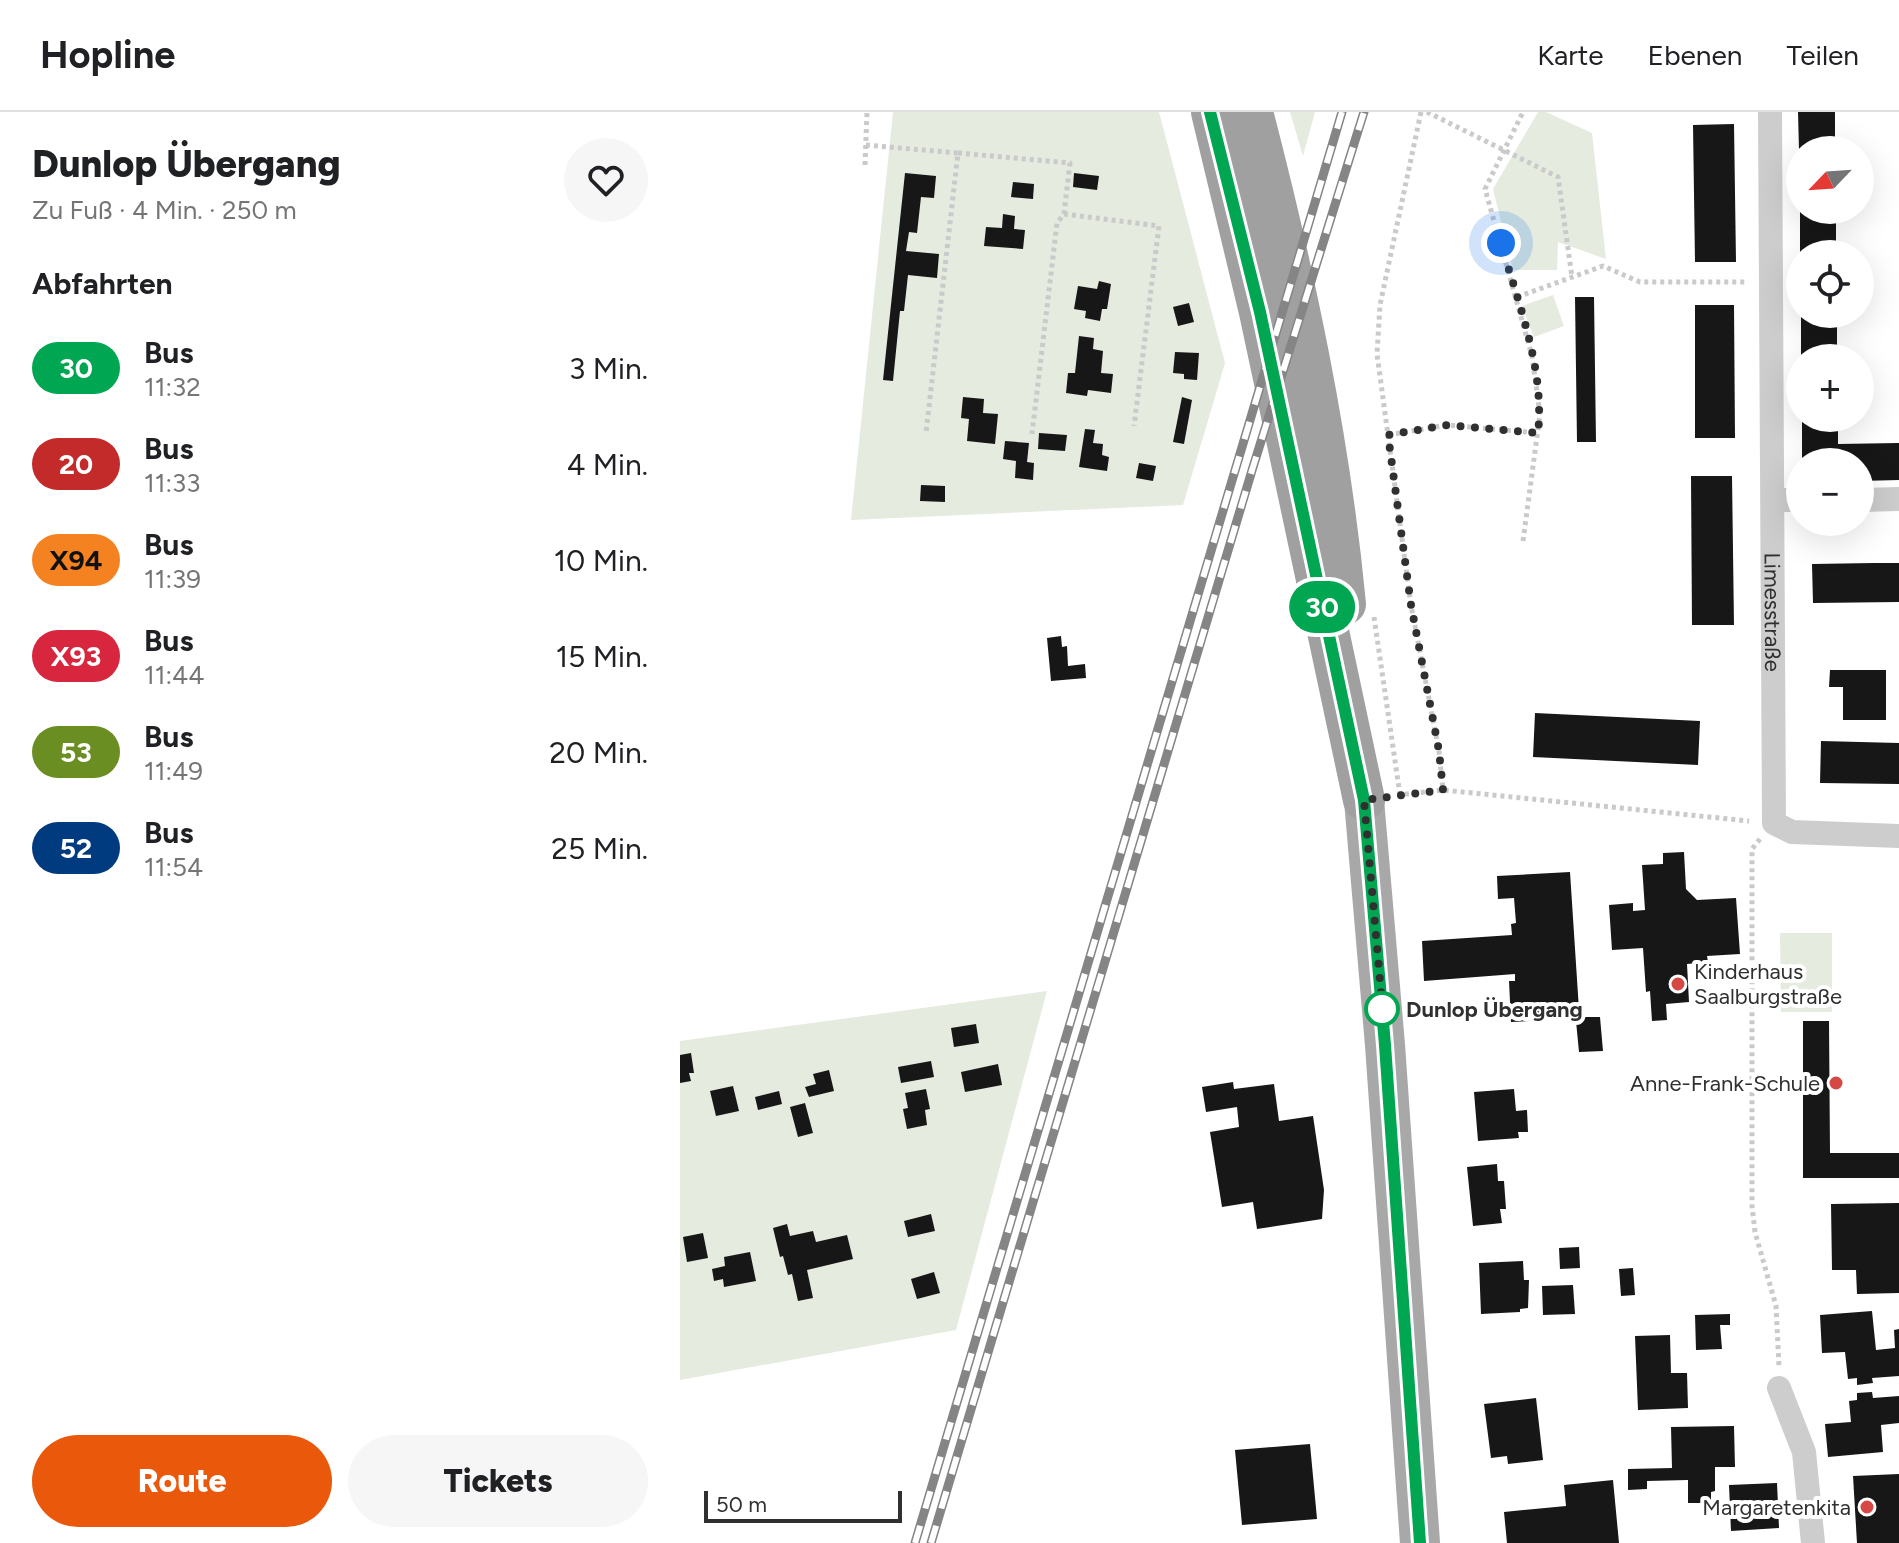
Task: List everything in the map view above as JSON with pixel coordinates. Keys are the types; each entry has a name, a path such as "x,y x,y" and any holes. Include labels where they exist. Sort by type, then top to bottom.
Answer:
{"highway":[{"path":"1222,114 1260,312 1364,800"}],"main road":[{"path":"1364,800 1385,1045 1420,1543"}],"street":[{"name":"Limesstraße","path":"1770,112 1774,823"},
{"path":"1874,500 1899,499"},
{"path":"1774,500 1786,500"},
{"path":"1774,823 1792,832 1899,836"},
{"path":"1779,1388 1804,1452 1813,1543"}],"path":[{"path":"865,165 867,112"},
{"path":"1443,790 1439,751 1411,605 1377,354 1380,305 1424,112 1558,177 1572,277"},
{"path":"1523,112 1485,189 1532,356 1540,414 1523,541"},
{"path":"866,145 1070,163 1064,214 1057,223 1032,434"},
{"path":"926,433 958,153"},
{"path":"1064,214 1159,226 1134,426"},
{"path":"1517,297 1603,266 1640,282 1772,281"},
{"path":"1388,435 1447,425 1538,433"},
{"path":"1364,800 1443,790 1774,823"},
{"path":"1774,823 1752,849 1752,1206 1755,1232 1776,1306 1779,1388"}],"shaded area":[{"path":"893,112 1159,112 1225,363 1183,505 851,520"},
{"path":"1290,112 1315,112 1303,156"},
{"path":"1538,112 1546,112 1592,133 1606,259 1558,242 1557,270 1513,270 1493,189"},
{"path":"1553,295 1564,326 1534,337 1522,306"},
{"path":"1780,933 1832,933 1832,1012 1781,1012"},
{"path":"1047,991 956,1330 680,1380 680,1041"}],"building":[{"path":"1798,112 1835,112 1835,136 1799,136"},
{"path":"1734,124 1736,262 1695,262 1693,125"},
{"path":"905,173 936,176 934,198 921,197 917,233 909,232 906,251 939,254 937,278 908,275 904,311 900,311 893,381 883,380"},
{"path":"1074,173 1099,176 1097,190 1073,187"},
{"path":"1013,182 1034,184 1033,199 1011,197"},
{"path":"1003,214 1015,216 1014,229 1025,230 1023,249 984,246 986,227 1002,228"},
{"path":"1800,224 1836,224 1836,240 1800,240"},
{"path":"1099,281 1111,284 1107,309 1102,309 1100,321 1085,318 1086,311 1074,309 1078,286 1097,289"},
{"path":"1575,297 1594,297 1596,442 1577,442"},
{"path":"1189,303 1194,322 1178,326 1173,307"},
{"path":"1695,305 1734,305 1735,438 1695,438"},
{"path":"1801,328 1837,328 1837,344 1801,344"},
{"path":"1079,336 1094,338 1093,349 1103,351 1101,373 1113,374 1111,393 1088,390 1087,396 1066,393 1068,373 1075,373"},
{"path":"1175,352 1199,353 1197,380 1184,379 1184,374 1173,373"},
{"path":"963,397 984,399 983,413 998,414 995,444 967,441 969,419 961,418"},
{"path":"1182,397 1192,400 1184,444 1173,442"},
{"path":"1085,429 1095,430 1093,443 1103,444 1102,455 1109,457 1107,471 1079,467"},
{"path":"1802,432 1838,432 1838,444 1899,443 1899,480 1874,481 1874,448 1802,448"},
{"path":"1039,433 1067,435 1065,451 1038,449"},
{"path":"1005,441 1029,443 1027,462 1034,463 1033,480 1015,478 1016,461 1003,459"},
{"path":"1139,463 1156,466 1153,481 1136,478"},
{"path":"1691,476 1732,476 1734,625 1692,625"},
{"path":"921,485 945,486 945,502 920,501"},
{"path":"1899,563 1899,602 1813,603 1812,564"},
{"path":"1061,636 1062,647 1067,646 1068,666 1085,664 1086,678 1051,681 1047,638"},
{"path":"1830,670 1886,670 1886,720 1843,720 1843,687 1829,687"},
{"path":"1535,713 1700,721 1698,765 1533,757"},
{"path":"1821,741 1899,743 1899,784 1820,783"},
{"path":"1684,852 1686,889 1697,900 1736,898 1740,954 1707,956 1708,962 1687,964 1689,1002 1666,1004 1667,1020 1652,1021 1650,991 1646,992 1643,948 1612,950 1609,905 1633,903 1633,911 1645,910 1642,865 1663,864 1663,853"},
{"path":"1570,872 1579,1010 1549,1012 1549,1020 1511,1022 1509,981 1515,981 1515,974 1424,981 1422,941 1512,935 1511,924 1516,923 1514,898 1498,899 1497,876"},
{"path":"1582,1017 1600,1017 1603,1051 1579,1052 1576,1021 1582,1020"},
{"path":"1803,1021 1829,1021 1830,1153 1899,1153 1899,1178 1803,1178"},
{"path":"976,1024 979,1043 954,1047 951,1028"},
{"path":"691,1053 694,1073 689,1073 691,1081 680,1083 680,1055"},
{"path":"931,1061 934,1077 901,1083 898,1067"},
{"path":"998,1064 1002,1085 965,1092 961,1072"},
{"path":"829,1070 834,1091 809,1097 805,1087 816,1084 813,1074"},
{"path":"1233,1082 1234,1089 1274,1084 1279,1121 1313,1116 1324,1190 1322,1219 1257,1229 1253,1202 1222,1207 1210,1132 1239,1127 1237,1107 1206,1112 1202,1087"},
{"path":"733,1086 739,1111 716,1116 710,1091"},
{"path":"926,1089 930,1109 925,1110 927,1125 907,1129 903,1109 908,1108 905,1093"},
{"path":"1514,1089 1516,1111 1527,1110 1528,1132 1518,1132 1519,1138 1478,1141 1474,1092"},
{"path":"779,1091 782,1104 758,1110 755,1097"},
{"path":"805,1103 813,1133 798,1137 790,1107"},
{"path":"1497,1164 1498,1181 1504,1181 1506,1209 1500,1209 1502,1223 1473,1226 1467,1167"},
{"path":"1899,1203 1899,1293 1857,1294 1856,1270 1832,1270 1831,1204"},
{"path":"931,1214 935,1231 908,1237 904,1221"},
{"path":"787,1224 790,1236 813,1231 816,1242 847,1235 853,1259 807,1270 813,1298 798,1301 792,1274 788,1275 783,1256 780,1257 773,1228"},
{"path":"703,1233 708,1258 687,1262 683,1237"},
{"path":"1579,1247 1580,1268 1560,1269 1559,1248"},
{"path":"750,1252 756,1281 724,1287 723,1279 714,1281 712,1269 725,1266 724,1257"},
{"path":"1523,1261 1524,1280 1529,1280 1528,1308 1520,1309 1520,1312 1481,1314 1479,1263"},
{"path":"1633,1268 1635,1295 1621,1296 1619,1269"},
{"path":"934,1272 940,1293 917,1299 911,1279"},
{"path":"1573,1285 1575,1314 1543,1315 1542,1286"},
{"path":"1872,1311 1876,1350 1895,1348 1894,1330 1899,1329 1899,1376 1872,1378 1873,1383 1857,1385 1857,1378 1848,1379 1845,1352 1822,1353 1820,1315"},
{"path":"1730,1314 1730,1325 1720,1325 1722,1349 1696,1350 1695,1315"},
{"path":"1670,1335 1671,1373 1687,1373 1688,1408 1638,1410 1635,1336"},
{"path":"1872,1392 1873,1398 1899,1396 1899,1423 1881,1425 1883,1452 1828,1457 1825,1424 1851,1422 1849,1401 1857,1400 1857,1393"},
{"path":"1536,1398 1543,1460 1508,1464 1507,1456 1491,1458 1484,1404"},
{"path":"1734,1426 1735,1467 1715,1467 1715,1491 1711,1492 1711,1503 1688,1503 1688,1480 1647,1481 1647,1489 1628,1490 1628,1469 1672,1468 1671,1427"},
{"path":"1310,1444 1317,1519 1242,1525 1235,1450"},
{"name":"Margaretenkita","path":"1899,1474 1899,1543 1857,1543 1853,1476"},
{"path":"1613,1480 1619,1543 1507,1543 1504,1512 1566,1506 1564,1485"},
{"path":"1777,1483 1779,1528 1731,1531 1729,1485"}],"railway":[{"path":"915,1543 1342,112"},
{"path":"931,1543 1253,467 1364,112"}],"bus line":[{"name":"30","path":"1210,112 1215,121 1260,312 1364,800 1385,1045 1420,1543"}],"place":[{"name":"Kinderhaus Saalburgstraße","path":"1678,984"},
{"name":"Dunlop Übergang","path":"1382,1009"},
{"name":"Anne-Frank-Schule","path":"1836,1083"},
{"name":"Margaretenkita","path":"1867,1507"}],"route":[{"path":"1382,1009 1383,1015 1364,800 1443,790 1439,751 1411,605 1388,435 1447,425 1538,433 1540,414 1532,356 1501,243"}]}
